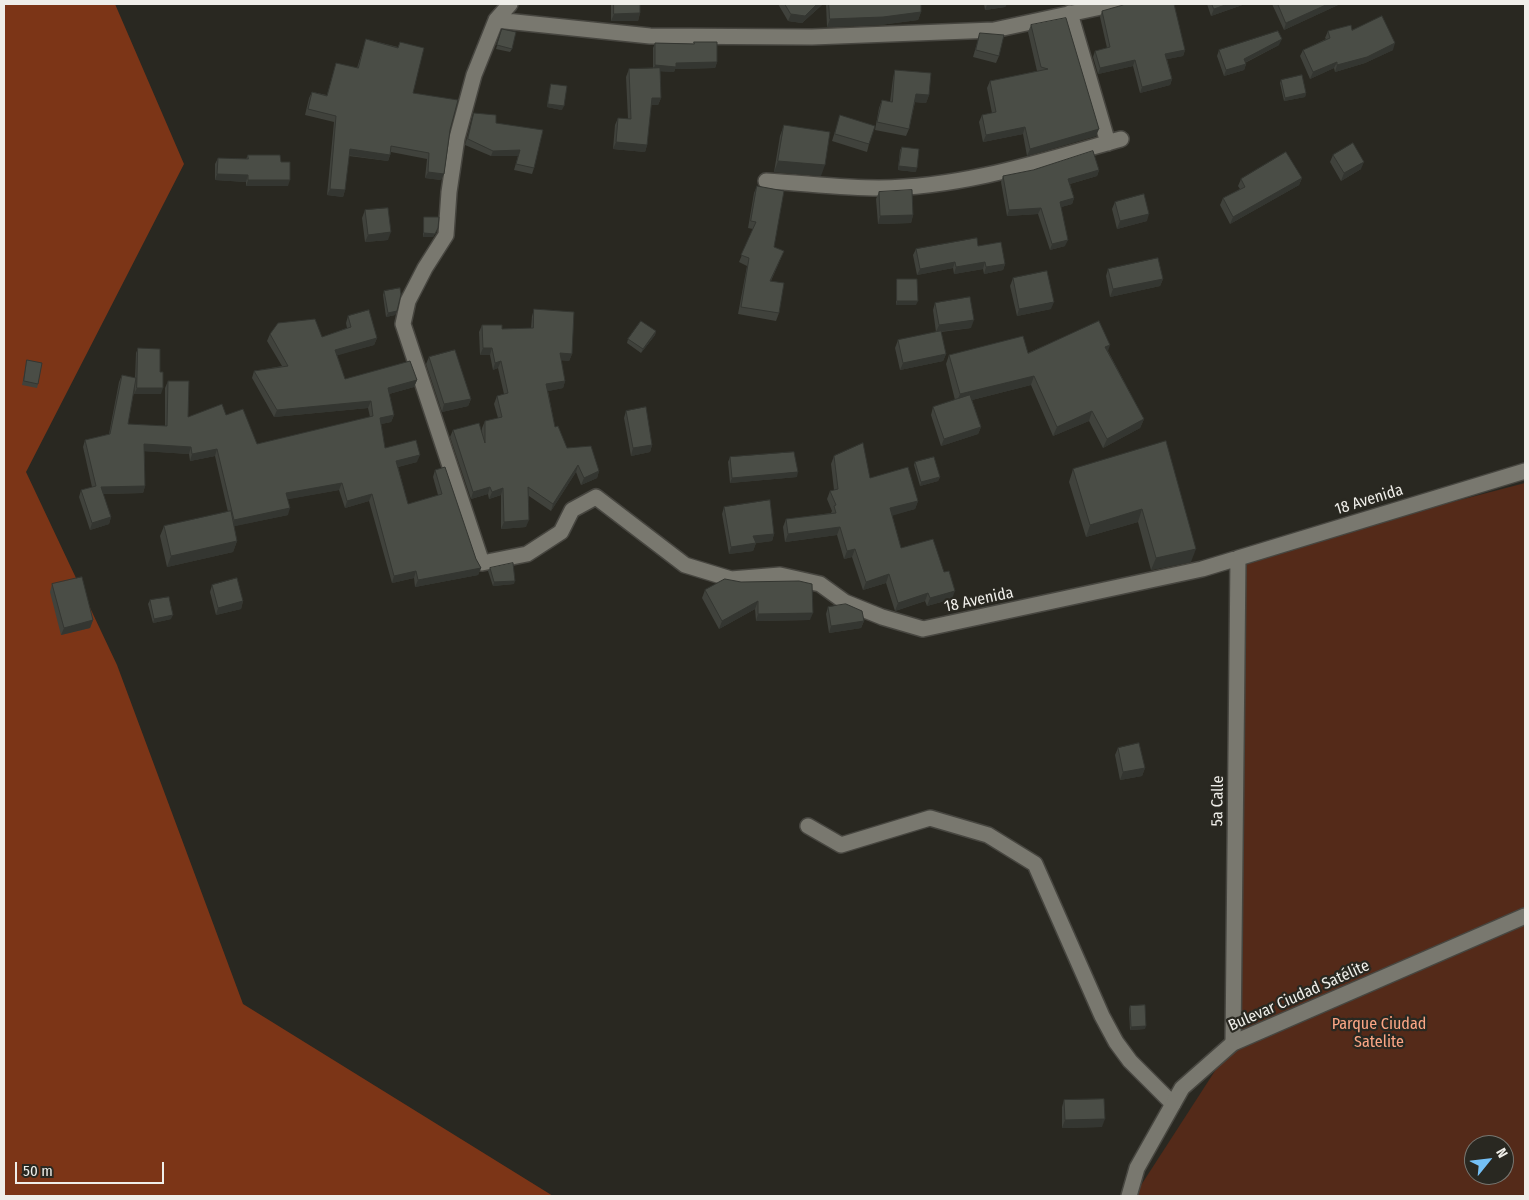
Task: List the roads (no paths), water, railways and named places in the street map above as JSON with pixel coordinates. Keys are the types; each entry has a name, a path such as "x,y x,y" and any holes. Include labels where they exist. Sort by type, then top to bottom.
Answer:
{"street":[{"path":"496,20 510,4"},
{"path":"496,20 650,36 812,36 994,30 1115,4"},
{"path":"766,181 880,188 948,182 988,174 1114,141 1070,13"},
{"name":"18 Avenida","path":"496,20 474,75 457,138 449,192 446,236 425,268 408,301 403,324 482,563 526,554 561,532 572,510 596,497 684,565 731,579 780,575 820,584 846,602 882,617 923,629 1202,569 1525,471"},
{"name":"5a Calle","path":"1233,1044 1238,558"},
{"path":"808,826 842,845 930,818 988,835 1035,864 1102,1016 1116,1042 1130,1061 1172,1104"},
{"name":"Bulevar Ciudad Satélite","path":"1129,1196 1137,1168 1182,1088 1233,1044 1525,916"}],"park label":[{"name":"Parque Ciudad Satelite","path":"1379,1034"}]}
